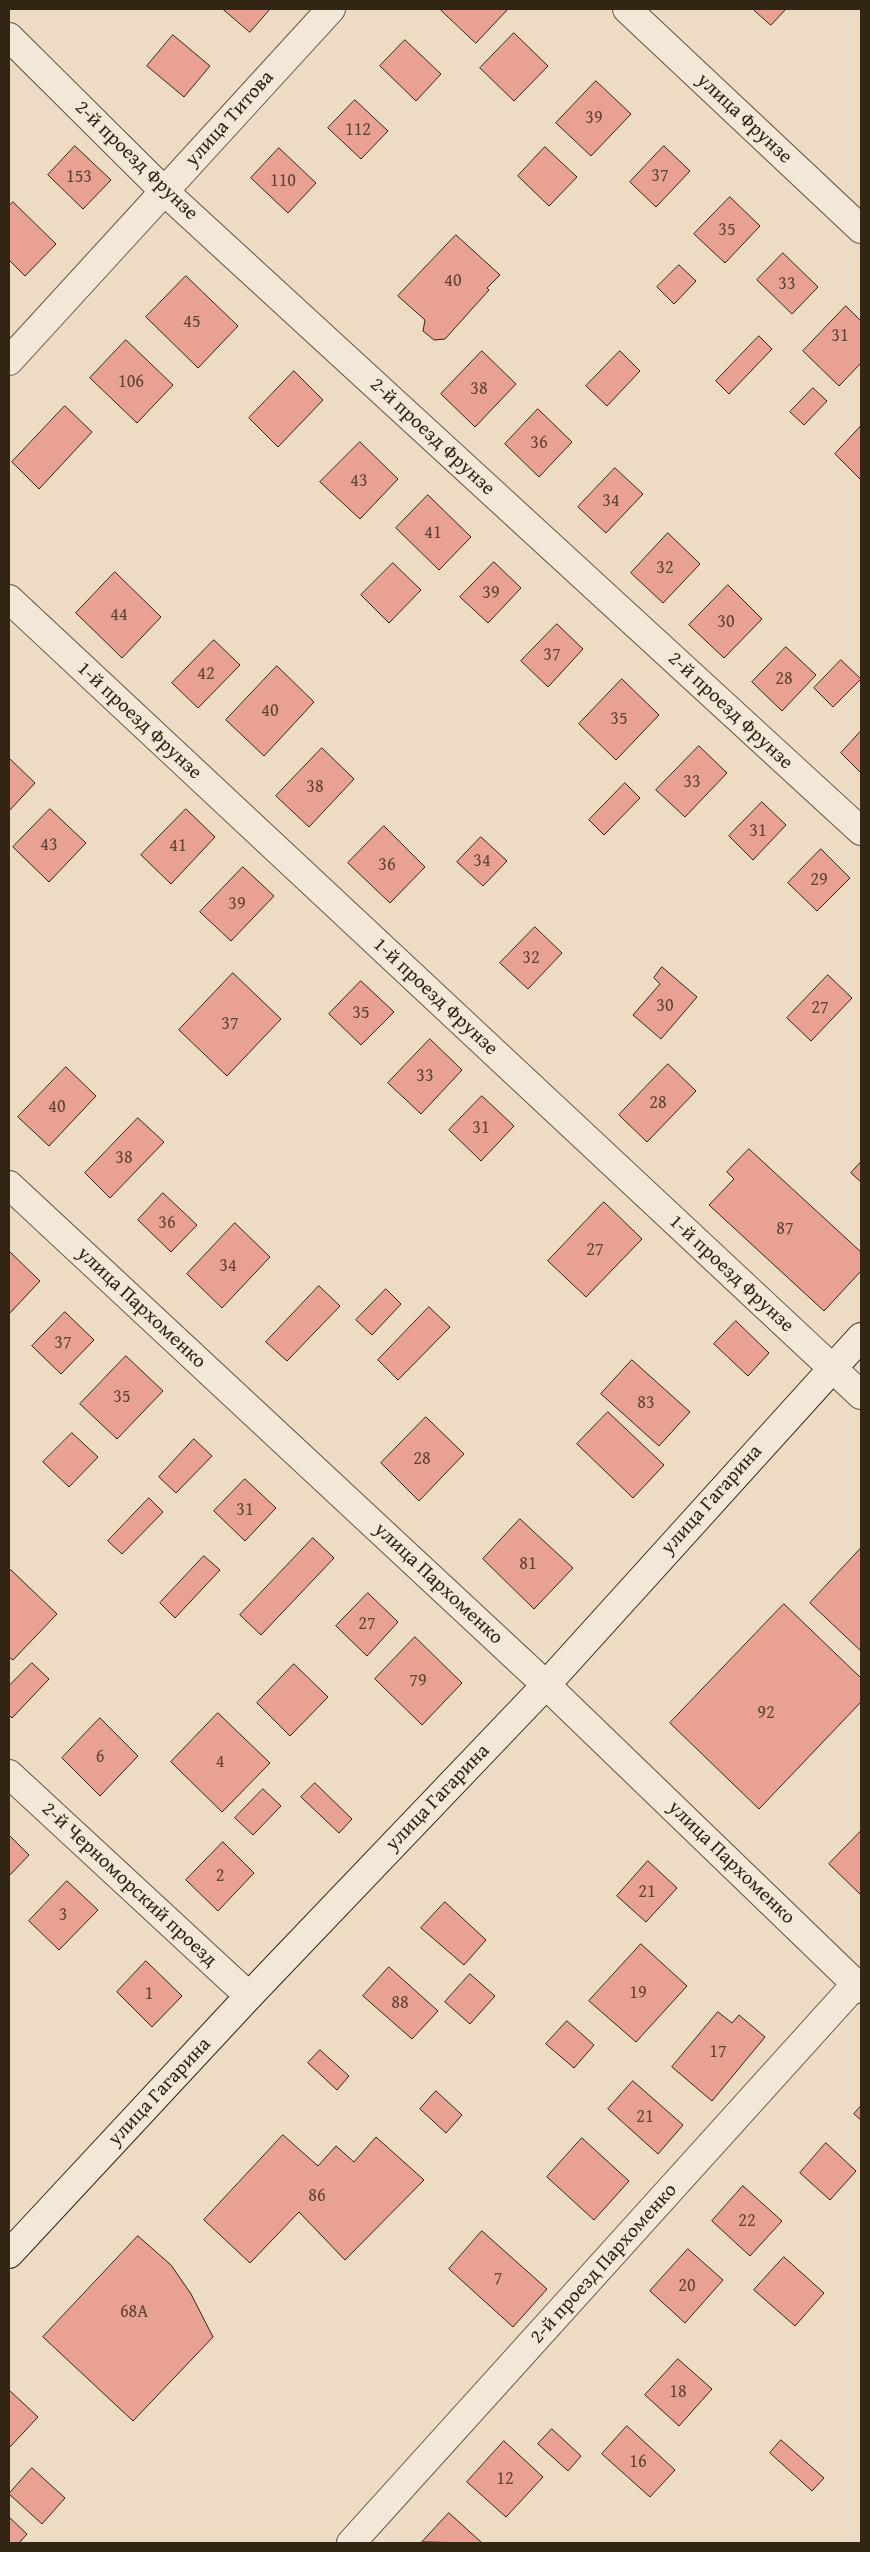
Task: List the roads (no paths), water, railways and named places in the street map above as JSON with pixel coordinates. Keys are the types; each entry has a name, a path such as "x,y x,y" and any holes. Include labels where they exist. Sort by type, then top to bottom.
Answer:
{"street":[{"name":"улица Титова","path":"9,361 331,9"},
{"name":"улица Фрунзе","path":"627,9 861,229"},
{"name":"2-й проезд Фрунзе","path":"9,37 164,191 861,831"},
{"name":"1-й проезд Фрунзе","path":"9,599 861,1395"},
{"name":"улица Пархоменко","path":"9,1185 546,1685 859,1987"},
{"name":"улица Гагарина","path":"9,2254 249,1996 546,1685 861,1337"},
{"name":"2-й Черноморский проезд","path":"9,1774 249,1996"},
{"name":"2-й проезд Пархоменко","path":"351,2543 859,1987"}]}
